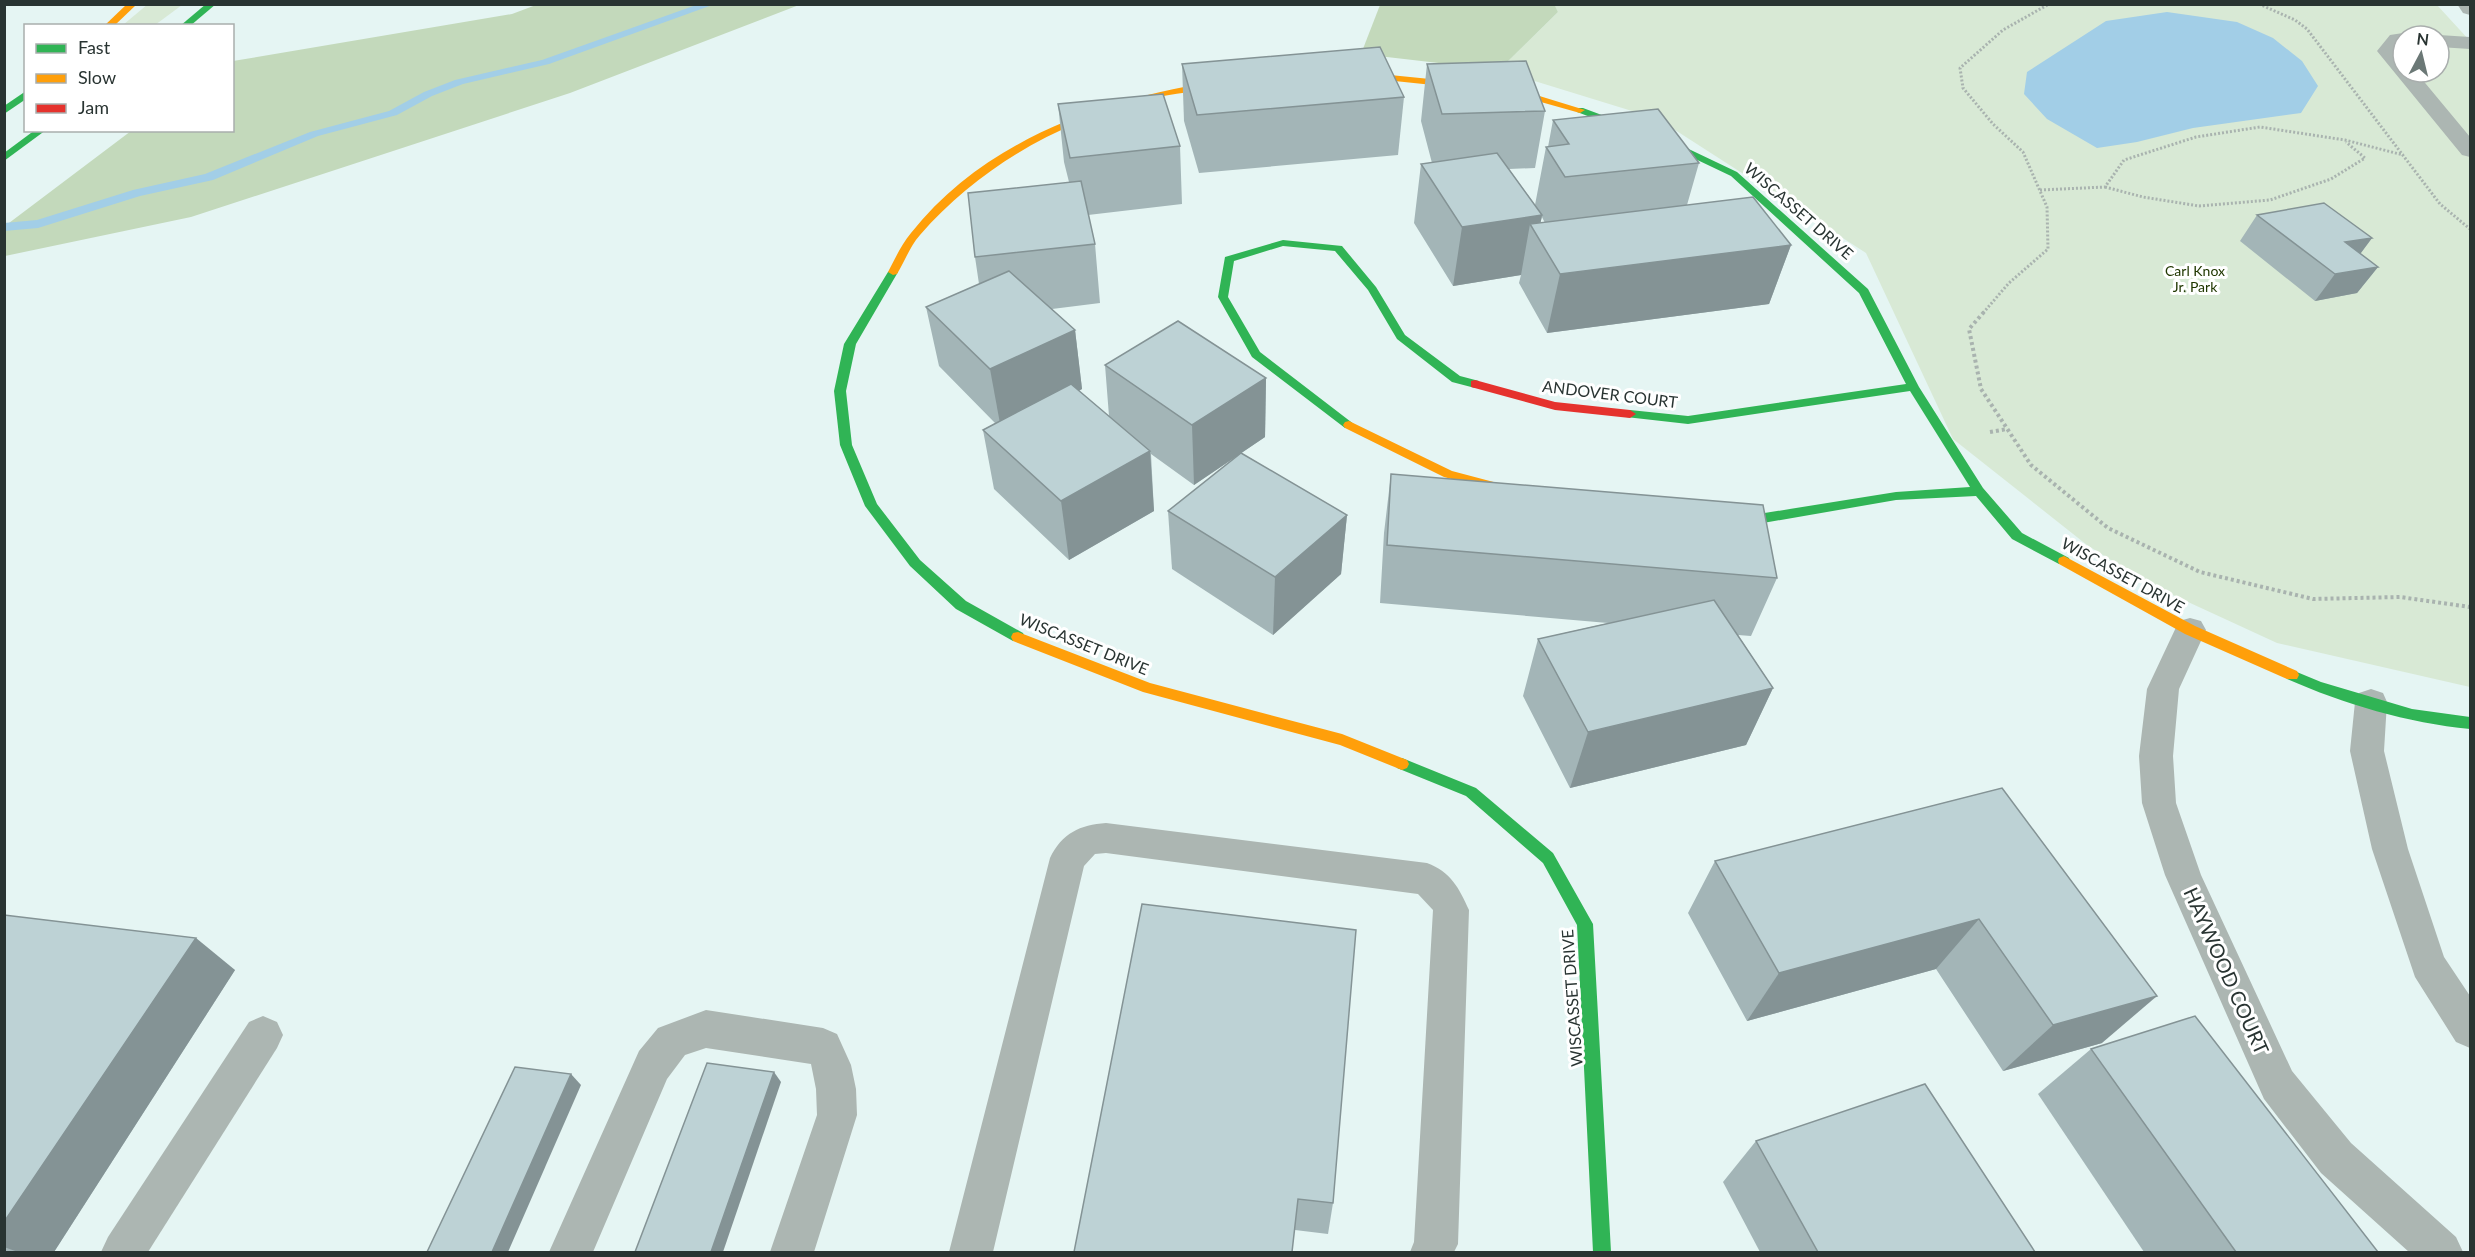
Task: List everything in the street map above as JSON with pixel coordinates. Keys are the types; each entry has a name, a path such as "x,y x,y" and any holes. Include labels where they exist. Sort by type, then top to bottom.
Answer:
{"main road":[{"path":"110,24 133,4"},
{"path":"187,24 212,4"},
{"name":"WISCASSET DRIVE","path":"1335,72 1455,82 1510,90 1650,135 1734,174 1864,291 1913,387 1979,491 2017,536 2190,630 2317,686 2412,715 2470,723"},
{"name":"WISCASSET DRIVE","path":"1242,81 1184,87 1128,102 1070,122 1000,160 955,193 915,234 850,344 840,391 846,444 871,506 915,563 961,605 1028,642 1148,688 1342,740 1471,792 1548,858 1585,924 1602,1252"},
{"path":"4,111 24,96"},
{"path":"4,158 39,132"},
{"name":"ANDOVER COURT","path":"1534,497 1448,474 1348,424 1256,354 1223,297 1229,259 1283,243 1338,248 1372,289 1401,337 1456,379 1554,406 1688,420 1913,387"},
{"path":"1701,519 1746,521 1896,496 1979,491"}],"street":[{"path":"2467,4 2470,9"}],"lane":[{"path":"2451,42 2470,43"},
{"path":"2415,84 2470,150"},
{"name":"HAYWOOD COURT","path":"2190,630 2163,689 2156,756 2159,803 2183,875 2278,1085 2336,1158 2441,1252"},
{"path":"2371,702 2367,751 2390,849 2428,965 2470,1029"},
{"path":"971,1252 1068,858 1086,840 1106,838 1427,879 1443,893 1451,910 1436,1244 1432,1252"},
{"path":"571,1252 652,1065 672,1041 706,1029 823,1047 831,1065 836,1089 837,1115 792,1252"},
{"path":"123,1252 263,1035"}],"path":[{"path":"2049,4 2003,30 1960,68 1963,88 1994,124 2023,152 2047,207 2048,249 2009,284 1969,329 1981,389 2031,465 2109,528 2200,572 2313,599 2400,597 2470,607"},
{"path":"2259,4 2295,20 2307,29 2440,204 2470,229"},
{"path":"2105,187 2124,160 2196,136 2260,127 2345,140 2403,155"},
{"path":"2040,190 2105,187 2143,197 2199,206 2270,200 2331,179 2365,158 2345,140"}],"green space":[{"path":"148,4 182,4 156,24 124,24"},
{"path":"1554,4 1558,12 1499,70 1361,54 1380,5"},
{"path":"536,5 799,5 570,93 191,217 5,256 5,226 130,132 234,132 234,61 512,14"},
{"name":"Carl Knox Jr. Park","path":"1554,5 2437,5 2470,41 2470,687 2277,643 2149,584 2087,545 1953,439 1866,253 1658,119 1499,70 1558,12"}],"water":[{"path":"2167,12 2237,22 2273,38 2302,61 2318,86 2301,113 2193,128 2137,142 2097,148 2047,119 2024,94 2027,72 2106,21"}],"building":[{"path":"1380,47 1404,97 1197,115 1182,64"},
{"path":"1526,61 1545,111 1442,114 1427,64"},
{"path":"1163,94 1180,146 1070,158 1058,104"},
{"path":"1658,109 1699,163 1565,177 1546,147 1569,144 1553,120"},
{"path":"1497,153 1542,215 1462,227 1421,164"},
{"path":"1081,181 1095,244 975,257 968,193"},
{"path":"1753,197 1791,245 1560,274 1530,224"},
{"path":"2324,203 2372,238 2345,242 2378,267 2335,274 2257,215"},
{"path":"1009,271 1075,330 990,369 926,307"},
{"path":"1178,321 1266,378 1192,425 1105,365"},
{"path":"1071,384 1150,451 1061,501 983,430"},
{"path":"1241,453 1347,515 1275,577 1168,511"},
{"path":"1391,474 1763,505 1777,578 1387,545"},
{"path":"1714,600 1773,688 1588,732 1538,639"},
{"path":"2002,788 2157,996 2053,1025 1979,919 1779,973 1715,861"},
{"path":"1142,904 1356,930 1333,1203 1298,1199 1292,1252 1074,1252"},
{"path":"4,915 196,938 4,1222"},
{"path":"2195,1016 2378,1252 2236,1252 2091,1049"},
{"path":"707,1063 774,1072 711,1252 635,1252"},
{"path":"515,1067 571,1074 492,1252 427,1252"},
{"path":"1925,1084 2035,1252 1818,1252 1756,1141"}],"waterway":[{"path":"4,227 38,224 137,193 209,177 314,134 393,113 428,94 459,82 545,62 710,4"}],"traffic: fast":[{"path":"187,24 212,4"},
{"path":"4,111 24,96"},
{"path":"1580,110 1671,144 1734,174 1864,291 1913,387 1979,491 2017,536 2064,561"},
{"path":"4,158 39,132"},
{"path":"1349,425 1256,354 1223,297 1229,259 1283,243 1338,248 1372,289 1401,337 1456,379 1475,384"},
{"path":"893,272 850,344 840,391 846,445 871,506 915,563 961,605 1018,637"},
{"path":"1630,414 1688,420 1913,387"},
{"path":"1720,520 1746,521 1896,496 1979,491"},
{"path":"2292,675 2317,686 2412,715 2470,723"},
{"path":"1402,764 1471,792 1548,858 1585,924 1602,1252"}],"traffic: slow":[{"path":"110,24 133,4"},
{"path":"1350,74 1510,90 1580,110"},
{"path":"893,272 916,233 947,201 981,173 1018,149 1057,128 1141,98 1227,83"},
{"path":"1349,425 1448,474 1516,492"},
{"path":"2064,561 2190,630 2292,675"},
{"path":"1018,637 1148,688 1342,740 1402,764"}],"traffic: jam":[{"path":"1475,384 1555,406 1630,414"}]}
